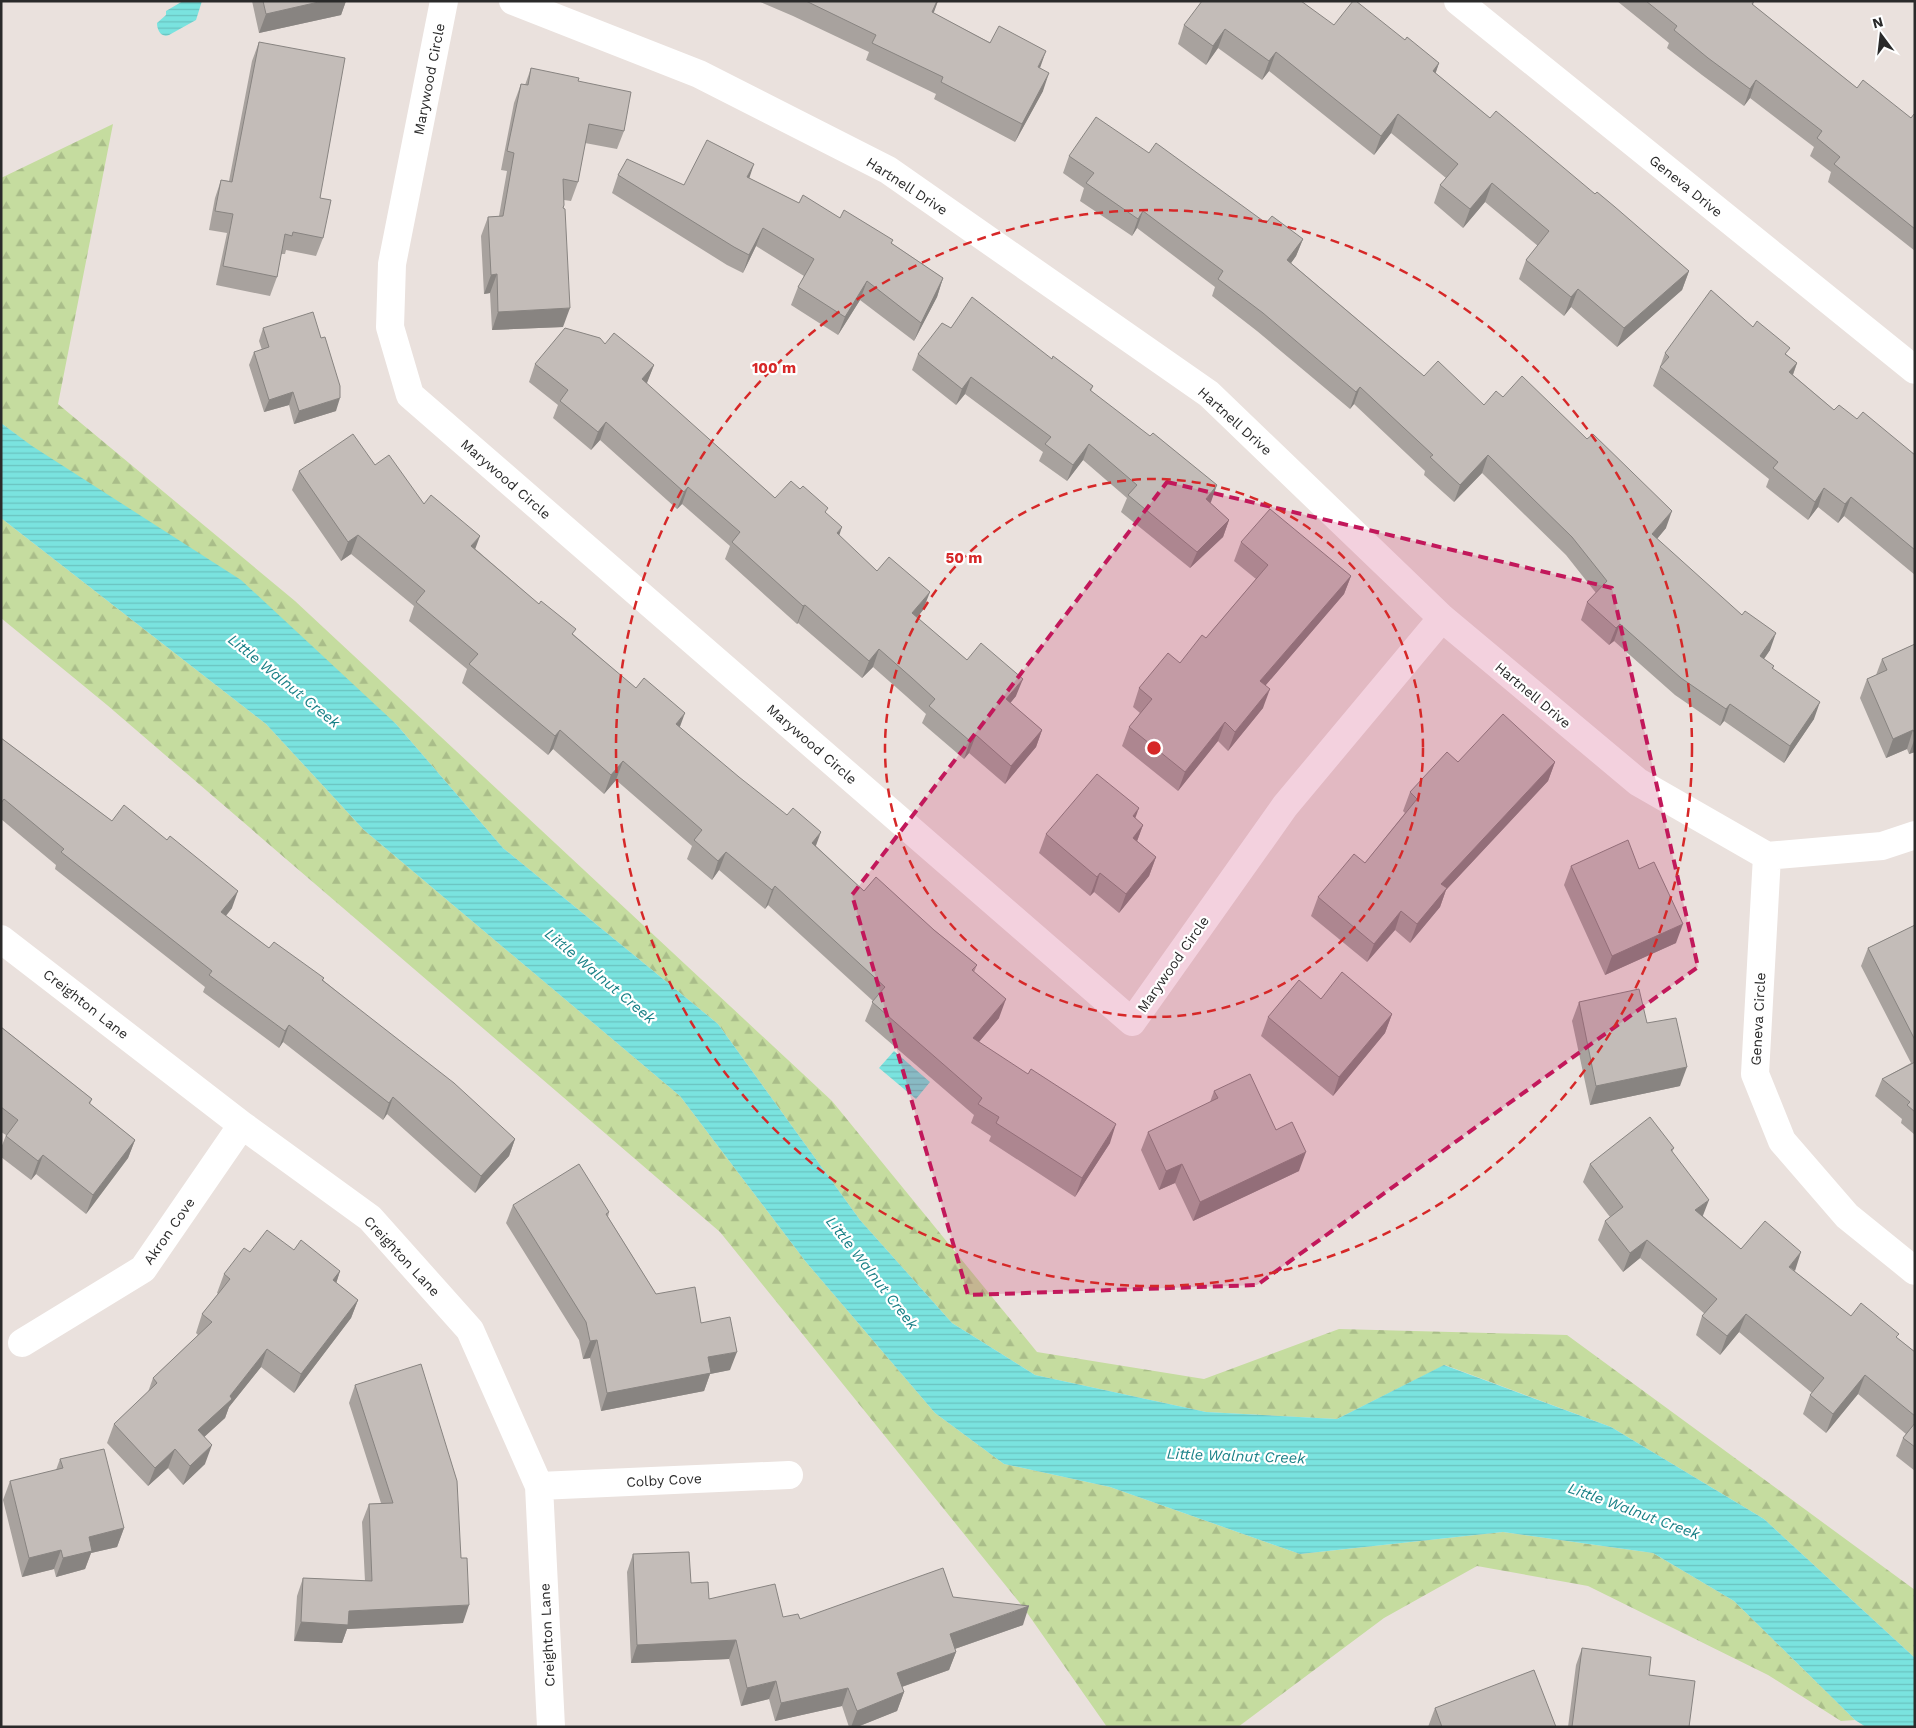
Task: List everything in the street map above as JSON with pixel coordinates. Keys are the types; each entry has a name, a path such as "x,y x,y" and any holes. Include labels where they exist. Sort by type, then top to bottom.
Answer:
{"street":[{"name":"Marywood Circle","path":"444,1 392,264 390,328 410,396 1132,1022 1285,806 1442,618"},
{"name":"Hartnell Drive","path":"514,1 699,74 888,170 1210,394 1442,618 1638,782 1767,856"},
{"name":"Geneva Drive","path":"1458,1 1915,370"},
{"path":"1767,856 1882,846 1915,835"},
{"name":"Geneva Circle","path":"1767,856 1755,1074 1782,1141 1847,1216 1915,1271"},
{"name":"Creighton Lane","path":"1,939 242,1125 370,1218 470,1330 539,1486 552,1727"},
{"name":"Akron Cove","path":"22,1343 142,1269 242,1125"},
{"name":"Colby Cove","path":"539,1486 789,1475"}],"highlighted area":[{"path":"1167,482 1612,588 1698,967 1257,1285 968,1295 852,895"}],"green space":[{"path":"113,124 58,404 295,601 832,1101 1037,1352 1204,1379 1339,1329 1567,1335 1915,1590 1915,1658 1764,1519 1611,1427 1445,1365 1337,1419 1206,1412 1035,1375 952,1323 860,1220 718,1024 503,848 396,724 1,423 1,178"},
{"path":"1,518 266,724 364,830 680,1096 806,1262 935,1413 1004,1464 1110,1487 1300,1554 1503,1532 1653,1553 1734,1601 1855,1720 1841,1721 1768,1675 1588,1586 1477,1566 1384,1618 1238,1727 1107,1727 1023,1607 720,1232 107,705 1,618"}],"water":[{"path":"183,1 202,1 196,20 169,35 162,34 157,23 166,15 166,11"},
{"name":"Little Walnut Creek","path":"1,423 32,446 241,580 396,724 503,848 718,1024 860,1220 952,1323 1035,1375 1206,1412 1337,1419 1444,1365 1611,1427 1764,1519 1915,1658 1915,1727 1866,1727 1855,1720 1734,1601 1653,1553 1503,1532 1300,1554 1110,1487 1004,1464 935,1413 806,1262 680,1096 364,830 266,724 1,518"},
{"path":"894,1051 930,1082 916,1099 879,1068"}],"building":[{"path":"263,1 323,1 266,14"},
{"path":"806,1 937,1 932,12 990,43 999,26 1046,51 1038,67 1049,73 1022,124 941,82 943,77 872,43 876,35"},
{"path":"1202,1 1301,1 1334,25 1353,1 1356,1 1405,40 1407,37 1439,63 1433,71 1490,118 1496,111 1595,194 1597,192 1689,271 1624,328 1578,289 1571,297 1526,260 1549,231 1492,183 1470,209 1440,185 1458,164 1398,114 1381,136 1276,52 1269,61 1225,29 1213,46 1184,25"},
{"path":"1646,1 1754,1 1752,4 1857,88 1863,80 1911,118 1915,114 1915,229 1834,164 1840,157 1817,138 1822,131 1756,80 1750,89 1708,58 1674,30 1677,26"},
{"path":"259,42 345,58 320,198 331,200 323,238 293,232 292,236 285,234 277,277 223,266 233,214 215,211 221,180 232,182"},
{"path":"531,68 579,78 578,81 631,92 624,131 589,124 578,182 563,179 563,208 565,209 570,308 498,312 497,274 491,275 488,217 503,216 514,153 507,151 521,84 528,85"},
{"path":"1096,117 1149,153 1156,143 1266,223 1272,216 1303,239 1287,260 1424,376 1438,361 1484,405 1496,391 1503,397 1522,376 1587,439 1593,434 1672,511 1652,534 1742,615 1745,611 1776,633 1760,656 1774,666 1772,668 1820,702 1790,746 1730,704 1726,709 1681,678 1620,624 1616,628 1587,602 1607,581 1572,537 1488,455 1460,485 1430,457 1433,455 1360,387 1356,392 1263,313 1218,279 1223,271 1143,211 1138,219 1086,183 1094,173 1069,156"},
{"path":"707,140 754,164 747,177 799,203 803,195 840,218 844,210 893,240 891,243 943,278 921,323 867,281 845,317 798,287 814,259 763,228 749,255 618,175 627,159 684,185"},
{"path":"1711,290 1753,327 1757,321 1790,348 1785,354 1797,363 1789,372 1834,410 1839,405 1857,419 1863,412 1915,455 1915,550 1851,497 1845,504 1824,488 1815,502 1773,468 1778,462 1660,367 1669,357 1665,353"},
{"path":"972,297 1052,359 1053,356 1093,386 1090,390 1150,436 1153,433 1217,485 1206,499 1229,520 1197,552 1128,495 1137,485 1089,444 1073,465 1045,444 1051,437 971,377 962,389 918,354 942,323 951,328"},
{"path":"313,312 321,338 325,337 340,386 340,398 299,411 293,392 269,400 254,352 269,347 263,328"},
{"path":"565,328 600,338 605,344 614,333 654,365 642,379 775,498 791,481 800,489 803,486 828,508 825,512 842,527 837,533 877,571 889,557 930,592 912,613 967,660 981,643 1023,679 1006,699 1042,730 1011,766 976,735 970,741 929,706 935,699 879,649 869,661 805,605 803,606 732,542 740,532 688,487 684,492 606,422 598,432 560,401 568,390 535,364"},
{"path":"353,434 375,465 389,455 424,504 431,495 480,536 471,546 539,604 541,601 576,629 572,634 636,688 644,678 685,713 676,724 787,815 793,808 821,832 812,843 864,891 876,877 934,930 977,965 972,970 1006,999 973,1038 1028,1074 1031,1069 1116,1124 1082,1178 996,1123 999,1117 978,1104 982,1098 872,1002 885,987 775,886 772,890 726,852 718,861 694,840 702,830 623,761 611,775 560,730 555,736 469,664 478,654 416,602 425,591 358,535 348,542 299,471"},
{"path":"1270,509 1351,576 1260,681 1270,689 1235,732 1225,722 1185,772 1129,727 1152,699 1139,688 1168,653 1180,663 1202,635 1206,638 1268,565 1241,542"},
{"path":"1915,644 1915,733 1913,730 1893,739 1867,679 1887,670 1882,659"},
{"path":"1503,714 1555,762 1441,884 1447,888 1417,924 1401,911 1374,944 1318,897 1354,854 1365,863 1417,799 1410,792 1447,752 1458,762"},
{"path":"1,738 112,821 124,805 167,840 170,836 238,891 221,912 269,948 274,942 324,978 322,980 454,1083 515,1139 481,1176 393,1097 389,1103 289,1025 285,1031 209,975 212,971 61,852 64,849 4,799 1,803"},
{"path":"1097,774 1139,808 1133,816 1143,825 1133,838 1156,857 1126,894 1100,873 1097,877 1046,834"},
{"path":"1628,840 1639,869 1654,862 1683,924 1612,956 1571,866"},
{"path":"1915,925 1915,1040 1868,948"},
{"path":"1342,972 1392,1014 1339,1077 1268,1017 1299,980 1321,999"},
{"path":"1639,989 1647,1023 1676,1018 1687,1067 1596,1086 1579,1002"},
{"path":"1,1027 92,1099 89,1103 135,1140 93,1195 43,1155 38,1161 6,1136 18,1120 1,1107"},
{"path":"1915,1062 1915,1112 1907,1105 1910,1102 1882,1079"},
{"path":"1250,1074 1276,1130 1292,1122 1306,1152 1200,1202 1182,1164 1166,1171 1148,1132 1218,1098 1214,1091"},
{"path":"1650,1117 1674,1148 1671,1150 1709,1200 1695,1210 1741,1249 1765,1221 1801,1252 1789,1267 1851,1316 1861,1303 1899,1334 1896,1337 1915,1352 1915,1416 1865,1375 1833,1414 1810,1395 1824,1378 1746,1314 1727,1336 1702,1316 1717,1299 1647,1240 1630,1253 1605,1221 1623,1207 1590,1164"},
{"path":"579,1164 609,1212 606,1214 656,1294 695,1287 701,1323 730,1317 737,1352 708,1357 711,1373 607,1393 597,1340 590,1341 586,1322 513,1205"},
{"path":"267,1230 294,1250 301,1240 340,1271 333,1280 358,1300 301,1374 267,1349 230,1396 232,1399 198,1430 212,1445 190,1466 175,1449 155,1468 114,1424 157,1383 153,1378 212,1322 202,1314 230,1279 224,1274 244,1248 250,1252"},
{"path":"421,1364 457,1481 461,1558 467,1558 469,1605 349,1611 348,1625 301,1622 303,1578 372,1581 369,1504 393,1503 355,1385"},
{"path":"1915,1423 1915,1447 1903,1438"},
{"path":"104,1449 124,1528 89,1537 92,1551 63,1558 61,1550 29,1558 10,1481 63,1468 60,1459"},
{"path":"689,1552 691,1583 708,1582 709,1599 775,1584 783,1617 798,1614 800,1619 943,1568 953,1597 1029,1606 950,1634 956,1652 897,1673 904,1692 857,1711 848,1688 781,1703 776,1681 747,1688 736,1640 637,1645 633,1554"},
{"path":"1582,1648 1651,1657 1649,1675 1695,1681 1689,1727 1572,1727"},
{"path":"1534,1670 1556,1727 1442,1727 1435,1708"}]}
